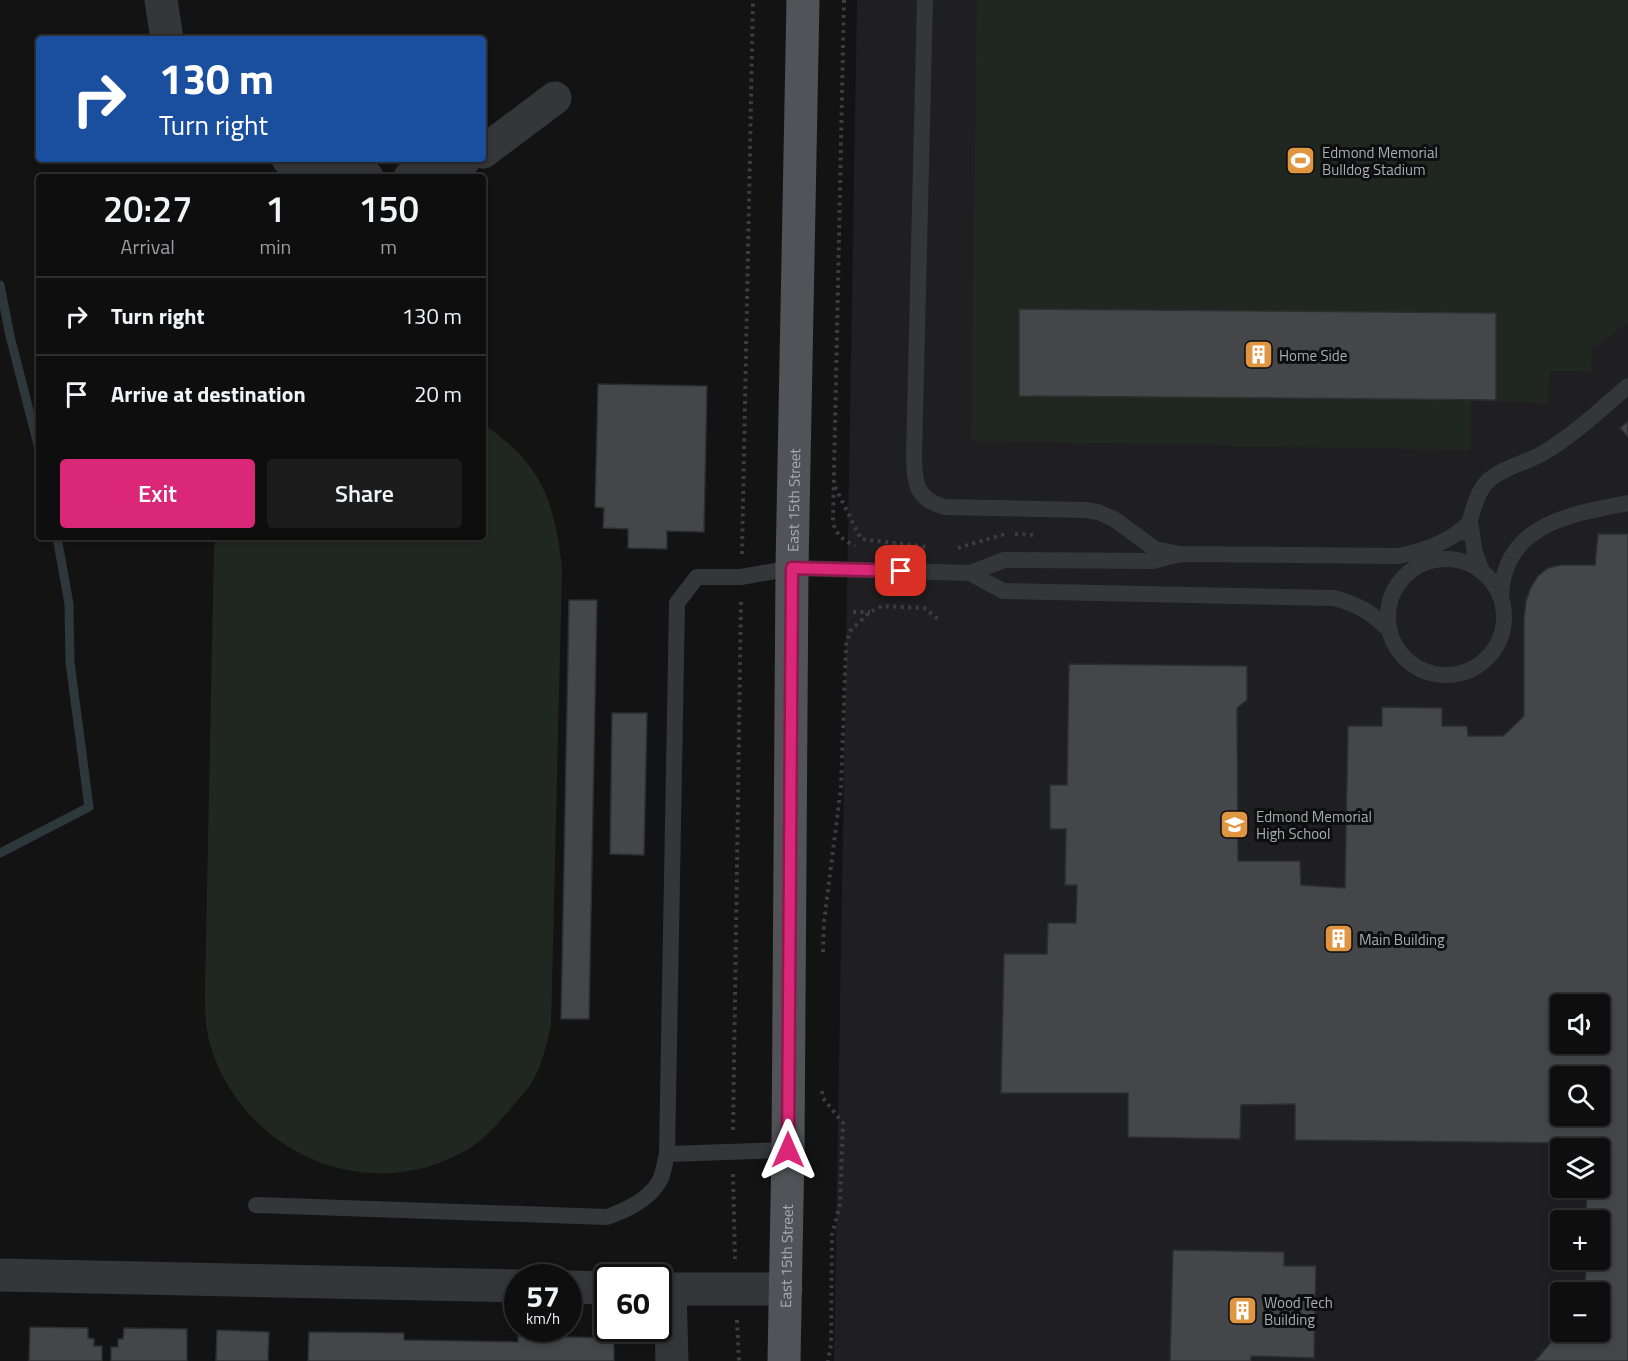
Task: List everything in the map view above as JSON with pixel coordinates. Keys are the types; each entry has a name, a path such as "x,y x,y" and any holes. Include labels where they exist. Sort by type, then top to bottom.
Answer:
{"main road":[{"name":"East 15th Street","path":"784,1361 788,1150 792,568 803,0"}],"street":[{"path":"161,0 167,36"},
{"path":"486,150 555,98"},
{"path":"301,162 354,174"},
{"path":"419,174 456,162"},
{"path":"0,1275 504,1286"},
{"path":"672,1289 786,1289"},
{"path":"670,1342 672,1361"}],"lane":[{"path":"925,0 914,479 917,487 932,504 945,507 1098,512 1114,519 1155,549 1180,554 1398,556 1420,552 1447,539 1470,522"},
{"path":"1628,386 1544,453 1488,481 1482,490 1470,522 1452,552 1420,565 1407,574 1396,587 1390,602 1388,619 1394,643 1410,663 1432,674 1457,675 1480,665 1497,646 1503,631 1501,598 1505,569 1510,556 1527,538 1552,522 1571,515 1628,503"},
{"path":"1470,522 1475,553 1482,571"},
{"path":"256,1205 607,1217 624,1211 642,1200 661,1179 667,1154 678,603 697,577 741,577 792,568 970,573 1004,560 1152,561 1180,554"},
{"path":"1436,560 1452,559 1468,563 1482,571 1494,583 1501,598"},
{"path":"970,573 1003,591 1334,598 1366,610 1390,631"},
{"path":"667,1154 788,1150"}],"path":[{"path":"739,1361 732,1151 753,0"},
{"path":"844,0 834,526 842,540 855,546"},
{"path":"834,485 861,539 931,547"},
{"path":"954,549 1001,534 1043,535"},
{"path":"823,957 824,922 841,787 846,645 849,630 870,612 882,606 924,608 938,619"},
{"path":"853,612 870,612"},
{"path":"820,1084 823,1098 843,1124 840,1204 832,1235 831,1345 828,1361"}],"shaded area":[{"name":"Edmond Memorial High School","path":"857,0 1628,0 1628,1361 834,1361"},
{"name":"Edmond Memorial Bulldog Stadium","path":"977,0 1628,0 1628,322 1599,345 1592,346 1591,372 1550,371 1547,403 1471,401 1470,450 971,441"},
{"path":"486,426 503,439 532,469 549,504 555,523 562,569 551,1026 535,1076 497,1124 470,1148 432,1166 392,1173 353,1171 315,1160 280,1141 250,1115 226,1083 210,1044 205,990 215,540 486,540"}],"building":[{"name":"Home Side","path":"1019,309 1496,313 1496,400 1019,396"},
{"path":"598,384 707,386 704,532 667,531 667,549 628,548 628,529 603,528 604,508 595,507"},
{"path":"1628,421 1628,437 1620,428"},
{"name":"Main Building","path":"1598,534 1628,534 1628,1361 1535,1361 1551,1342 1610,1342 1610,1282 1585,1282 1586,1270 1610,1270 1610,1210 1586,1210 1587,1198 1610,1198 1610,1138 1550,1138 1550,1143 1295,1140 1295,1104 1241,1105 1240,1139 1128,1137 1128,1093 1001,1093 1004,954 1047,954 1048,923 1076,923 1077,885 1065,885 1066,829 1050,829 1050,785 1067,785 1069,664 1247,666 1247,700 1237,708 1238,861 1300,861 1301,885 1345,888 1348,726 1382,726 1382,707 1442,708 1442,726 1467,726 1468,736 1503,736 1524,716 1526,601 1538,576 1548,568 1561,565 1595,565"},
{"path":"569,600 597,600 589,1019 561,1019"},
{"path":"612,713 647,713 644,855 610,854"},
{"name":"Wood Tech Building","path":"1173,1250 1284,1252 1284,1266 1316,1266 1314,1358 1251,1356 1251,1361 1170,1361"},
{"path":"30,1327 88,1328 88,1338 94,1339 94,1346 102,1346 102,1361 29,1361"},
{"path":"124,1328 187,1329 187,1361 111,1361 111,1347 118,1347 118,1339 123,1339"},
{"path":"217,1330 269,1332 268,1361 216,1361"},
{"path":"309,1332 404,1333 404,1340 582,1342 582,1337 594,1338 594,1342 614,1342 614,1361 308,1361"}],"waterway":[{"path":"0,285 10,336 36,437"},
{"path":"0,853 89,807 70,662 69,604 58,540"}],"place":[{"name":"Edmond Memorial Bulldog Stadium","path":"1301,161"},
{"name":"Home Side","path":"1258,355"},
{"name":"Edmond Memorial High School","path":"1235,825"},
{"name":"Main Building","path":"1338,939"},
{"name":"Wood Tech Building","path":"1243,1311"}],"route":[{"path":"788,1150 792,568 901,571"}]}
